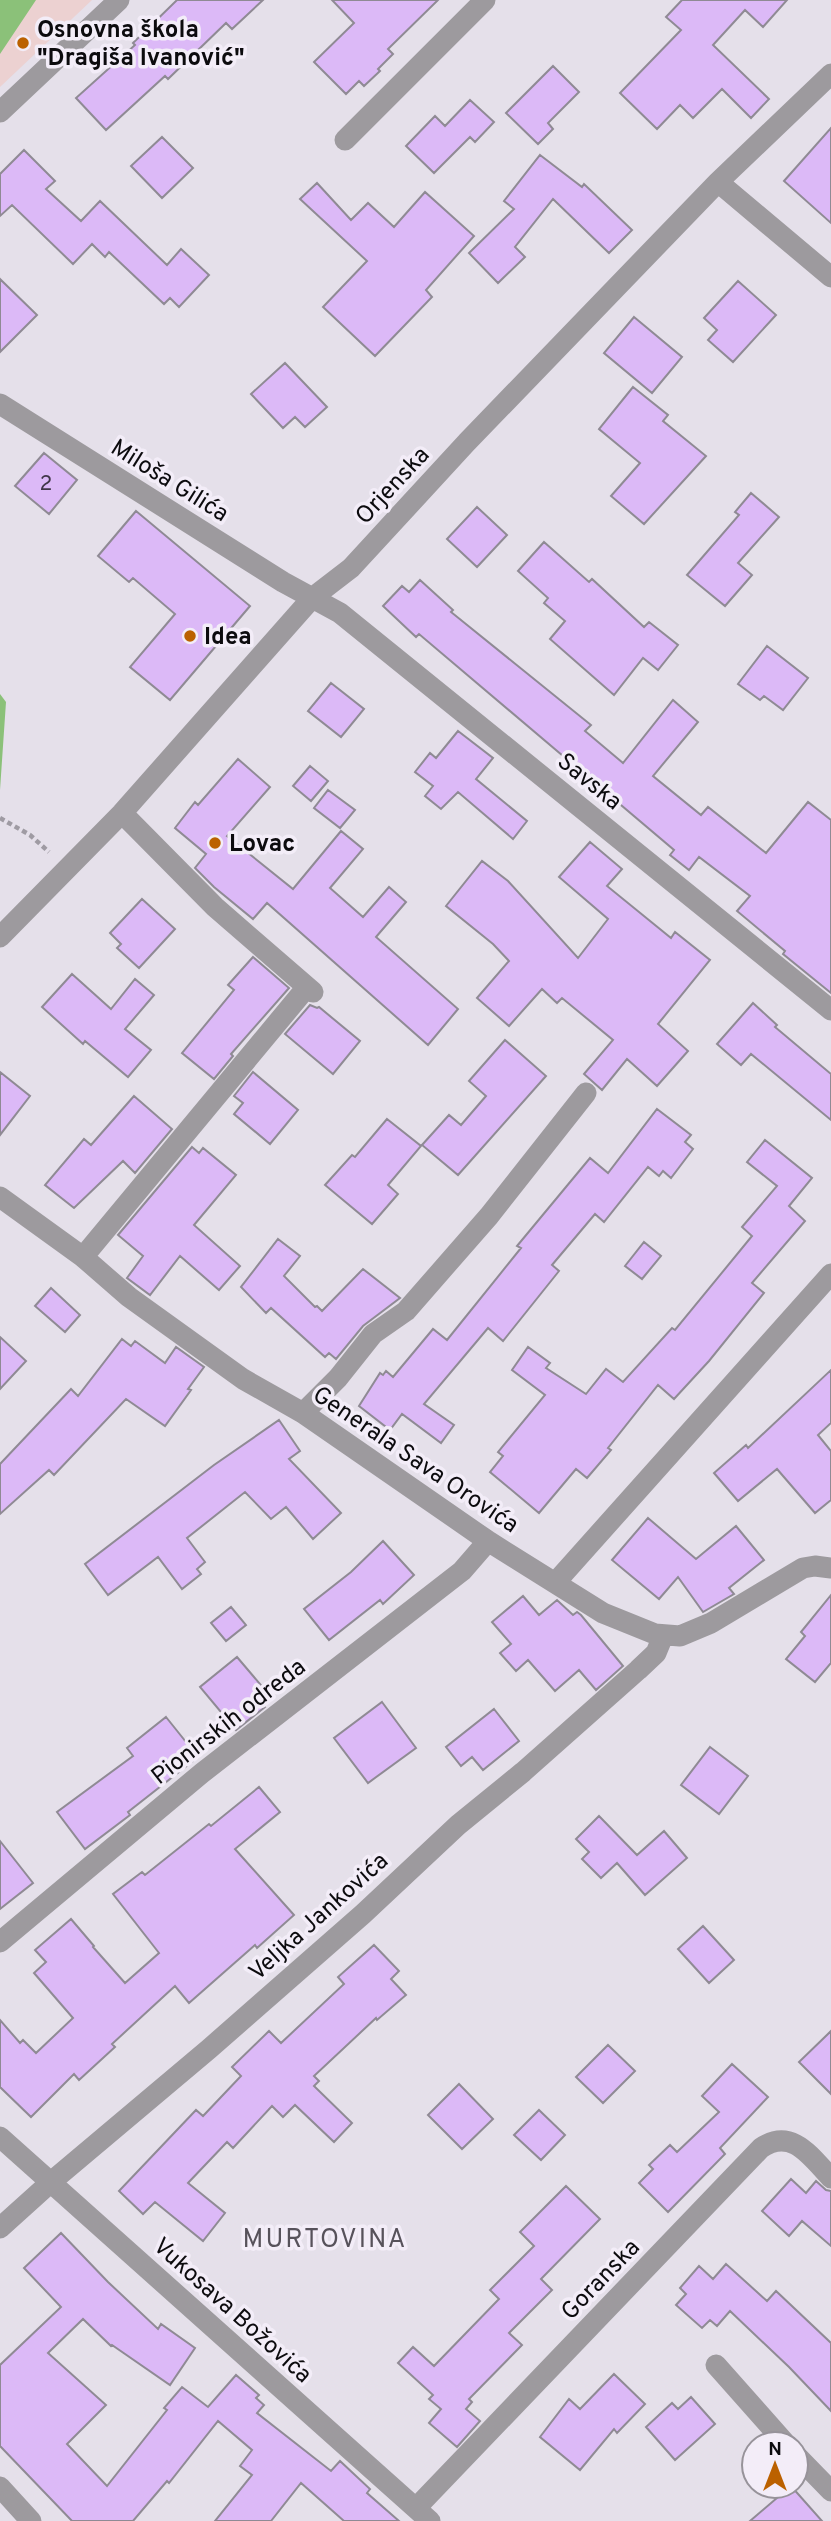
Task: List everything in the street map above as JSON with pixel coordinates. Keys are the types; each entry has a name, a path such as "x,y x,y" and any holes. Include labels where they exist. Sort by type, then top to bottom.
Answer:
{"street":[{"path":"0,112 119,0"},
{"path":"345,141 485,0"},
{"name":"Orjenska","path":"0,937 122,813 312,598 351,568 477,432 718,182 831,74"},
{"path":"718,182 831,276"},
{"name":"Miloša Gilića","path":"0,404 312,598"},
{"name":"Savska","path":"312,598 340,613 831,1010"},
{"path":"83,1257 310,990 215,907 122,813"},
{"path":"303,1413 338,1378 373,1334 406,1311 489,1216 586,1093"},
{"name":"Generala Sava Orovića","path":"0,1197 83,1257 129,1297 233,1372 303,1413 488,1541 603,1614 663,1636"},
{"path":"555,1583 831,1274"},
{"name":"Pionirskih odreda","path":"0,1942 202,1773 462,1571 488,1541"},
{"path":"663,1636 680,1636 711,1623 803,1568 831,1568"},
{"name":"Veljka Jankovića","path":"0,2228 209,2049 363,1914 458,1825 523,1772 638,1670 656,1653 663,1636"},
{"name":"Vukosava Božovića","path":"0,2137 423,2515"},
{"name":"Goranska","path":"423,2515 761,2148 775,2141 790,2141 806,2152 831,2178"},
{"path":"716,2365 774,2430"},
{"path":"810,2469 831,2491"},
{"path":"0,2487 31,2521"}],"path":[{"path":"0,818 30,835 52,855"}],"shaded area":[{"name":"Osnovna škola \"Dragiša Ivanović\"","path":"0,0 92,0 0,87"}],"green space":[{"path":"0,0 36,0 0,54"},
{"path":"0,694 6,702 0,790"}],"building":[{"path":"177,0 263,0 232,29 226,23 168,79 165,76 106,130 76,98 135,45 133,43"},
{"path":"332,0 438,0 388,49 393,54 378,69 380,71 364,86 359,81 346,94 314,62 354,23"},
{"path":"682,0 787,0 763,27 745,10 713,45 769,99 751,118 722,89 693,118 680,105 657,129 620,93 681,30 666,17"},
{"path":"553,66 579,92 548,123 553,129 538,144 506,113"},
{"path":"470,100 494,122 475,142 470,137 434,173 406,146 435,116 445,126"},
{"path":"831,128 831,223 784,181"},
{"path":"162,137 193,168 162,198 131,166"},
{"path":"24,150 55,181 46,189 81,221 100,201 167,265 181,249 209,275 179,307 170,298 164,304 109,252 105,257 92,244 73,264 12,205 0,216 0,174"},
{"path":"540,155 582,187 584,184 632,230 609,253 553,199 515,247 525,257 498,283 469,253 514,209 504,201"},
{"path":"317,183 351,220 368,203 394,227 425,192 474,236 426,290 432,297 375,356 323,307 367,261 300,199"},
{"path":"0,279 37,315 0,352"},
{"path":"738,281 776,315 733,362 708,340 717,330 704,318"},
{"path":"634,317 682,357 652,393 604,353"},
{"path":"285,363 327,407 305,427 295,417 283,428 251,394"},
{"path":"633,387 668,415 663,421 706,456 644,524 611,496 640,463 599,429"},
{"path":"44,453 77,480 49,514 15,486"},
{"path":"751,493 779,517 738,563 752,575 725,606 687,575 739,515 735,512"},
{"path":"477,507 507,535 477,567 447,539"},
{"path":"136,511 250,606 170,700 130,667 175,614 133,578 129,582 98,556"},
{"path":"544,542 589,582 592,579 644,627 649,622 678,645 658,670 643,658 614,695 550,639 565,621 544,603 548,598 518,571"},
{"path":"420,580 453,610 451,612 591,725 585,731 623,763 673,700 698,722 653,776 701,815 708,807 766,853 808,802 831,820 831,993 783,954 785,951 737,911 750,896 699,857 689,870 670,855 674,850 419,634 416,637 383,606 402,586 409,592"},
{"path":"767,646 808,678 783,710 764,696 760,700 738,684"},
{"path":"331,683 364,709 341,737 308,711"},
{"path":"458,731 493,758 476,779 527,821 513,839 458,792 441,809 425,796 433,786 415,772 430,753 436,758"},
{"path":"238,759 270,787 227,836 293,889 341,831 363,849 330,888 363,917 389,887 406,902 376,937 458,1009 428,1045 267,903 253,919 195,868 206,854 175,828 195,802 198,805"},
{"path":"310,766 328,781 311,801 293,786"},
{"path":"328,790 355,810 340,828 314,808"},
{"path":"590,842 622,869 607,886 671,938 675,932 710,960 658,1024 688,1051 657,1086 627,1059 602,1090 584,1074 613,1040 562,998 557,1003 542,989 509,1026 477,998 509,961 493,944 446,906 482,861 508,881 578,958 608,919 559,877"},
{"path":"142,899 175,929 139,968 117,948 121,944 110,933"},
{"path":"253,957 289,988 231,1054 233,1056 214,1079 182,1053 234,990 228,985"},
{"path":"72,974 111,1009 135,979 154,995 125,1029 151,1050 128,1077 85,1041 83,1044 42,1007"},
{"path":"753,1003 777,1025 775,1027 831,1074 831,1120 751,1054 741,1065 717,1044"},
{"path":"310,1005 319,1007 360,1041 333,1074 285,1034"},
{"path":"505,1040 546,1076 458,1175 422,1145 449,1115 461,1125 486,1096 469,1081"},
{"path":"0,1072 30,1096 0,1135"},
{"path":"253,1072 298,1110 270,1144 234,1114 243,1103 234,1096"},
{"path":"134,1096 172,1129 135,1173 123,1161 74,1208 45,1185 84,1139 91,1145"},
{"path":"657,1109 691,1135 685,1142 693,1149 671,1178 663,1171 659,1176 648,1167 604,1222 595,1214 552,1265 559,1271 503,1341 488,1328 424,1404 454,1425 441,1443 402,1414 390,1430 359,1406 380,1373 383,1375 386,1371 393,1377 433,1329 447,1340 521,1248 517,1246 590,1158 608,1173"},
{"path":"387,1119 421,1146 388,1185 398,1194 372,1224 325,1185 352,1155 355,1157"},
{"path":"765,1140 812,1178 789,1206 805,1221 752,1283 764,1293 674,1399 658,1385 587,1478 576,1469 539,1513 490,1472 503,1456 498,1452 545,1395 512,1370 528,1347 550,1363 546,1368 586,1394 606,1369 623,1382 672,1328 675,1330 752,1236 742,1227 777,1186 747,1162"},
{"path":"192,1147 199,1153 203,1148 236,1175 194,1225 240,1266 219,1290 180,1256 150,1295 127,1278 143,1256 118,1235"},
{"path":"278,1239 300,1256 284,1276 322,1311 363,1269 400,1298 363,1326 336,1359 329,1353 325,1357 271,1308 266,1313 241,1287"},
{"path":"644,1242 661,1256 642,1279 625,1266"},
{"path":"51,1288 80,1315 65,1332 35,1306"},
{"path":"0,1337 26,1361 0,1389"},
{"path":"122,1339 131,1346 135,1341 165,1363 176,1347 204,1367 165,1426 126,1399 54,1475 49,1470 0,1514 0,1464 71,1389 78,1396"},
{"path":"831,1370 831,1423 818,1435 831,1451 831,1500 815,1513 777,1469 738,1501 714,1473 746,1445 748,1448"},
{"path":"279,1420 300,1451 289,1459 341,1513 313,1539 286,1507 271,1519 245,1492 187,1538 205,1562 197,1569 201,1574 182,1589 158,1557 108,1595 85,1564 214,1465"},
{"path":"648,1518 696,1559 736,1526 764,1560 729,1588 734,1594 703,1612 678,1577 659,1599 612,1560"},
{"path":"383,1541 414,1575 383,1604 380,1600 329,1640 304,1609 351,1572"},
{"path":"831,1595 831,1663 815,1682 786,1659 805,1636 801,1632"},
{"path":"523,1596 539,1615 557,1600 573,1615 577,1612 623,1666 596,1690 579,1670 555,1691 528,1660 516,1671 500,1653 511,1644 492,1622"},
{"path":"231,1607 246,1625 226,1641 211,1623"},
{"path":"237,1657 271,1697 263,1704 265,1707 236,1730 200,1687"},
{"path":"382,1702 416,1748 368,1783 334,1738"},
{"path":"494,1709 519,1741 483,1770 472,1757 461,1766 446,1747"},
{"path":"166,1717 198,1757 85,1849 57,1812 133,1756 127,1748"},
{"path":"710,1747 748,1776 719,1814 681,1785"},
{"path":"259,1787 280,1812 235,1849 294,1915 189,2003 175,1986 112,2044 115,2047 79,2080 74,2074 31,2117 0,2087 0,2020 20,2043 23,2040 36,2053 73,2018 34,1973 46,1962 35,1950 71,1919 125,1983 159,1953 113,1894 142,1872 145,1875"},
{"path":"599,1816 637,1855 664,1831 687,1858 645,1895 617,1863 601,1878 582,1859 589,1852 576,1839"},
{"path":"0,1841 33,1883 0,1909"},
{"path":"703,1926 734,1960 709,1983 678,1949"},
{"path":"374,1945 399,1971 391,1979 406,1995 377,2020 376,2018 314,2076 319,2081 314,2086 352,2123 334,2142 295,2105 283,2117 272,2106 233,2148 227,2142 188,2183 225,2213 203,2241 155,2202 143,2214 119,2191 196,2110 203,2116 241,2076 232,2067 269,2031 281,2043 344,1984 338,1977"},
{"path":"831,2031 831,2094 799,2062"},
{"path":"608,2045 635,2071 603,2103 576,2077"},
{"path":"732,2064 768,2097 720,2148 725,2154 668,2212 639,2183 653,2169 649,2165 670,2145 677,2152 719,2112 702,2096"},
{"path":"459,2084 493,2119 462,2149 428,2115"},
{"path":"539,2110 565,2135 541,2160 514,2135"},
{"path":"791,2179 806,2193 816,2181 831,2191 831,2246 802,2221 789,2236 762,2211"},
{"path":"566,2186 600,2219 541,2279 552,2290 509,2333 522,2345 469,2399 472,2402 466,2409 480,2421 457,2447 429,2423 441,2409 429,2399 433,2395 398,2363 413,2347 434,2366 499,2299 490,2290 534,2246 520,2232"},
{"path":"61,2233 158,2329 161,2324 195,2348 170,2385 111,2346 83,2319 48,2353 106,2405 67,2444 107,2486 182,2387 208,2407 236,2375 259,2395 256,2398 264,2405 257,2413 331,2471 340,2461 370,2489 367,2493 399,2521 344,2521 301,2483 271,2521 215,2521 252,2475 240,2466 252,2450 218,2421 169,2483 167,2481 133,2521 72,2521 0,2446 0,2365 61,2307 24,2268"},
{"path":"726,2264 767,2301 776,2291 831,2343 831,2411 730,2311 717,2326 710,2320 702,2328 676,2305 686,2294 680,2288 699,2266 713,2279"},
{"path":"614,2374 645,2404 617,2433 614,2429 580,2470 540,2437 569,2399 580,2409"},
{"path":"691,2397 715,2424 675,2460 646,2427 672,2403 678,2409"},
{"path":"775,2500 803,2500 822,2521 750,2521"}],"place":[{"name":"Osnovna škola \"Dragiša Ivanović\"","path":"23,43"},
{"name":"Idea","path":"190,636"},
{"name":"Lovac","path":"215,843"}],"district":[{"name":"MURTOVINA","path":"325,2238"}]}
